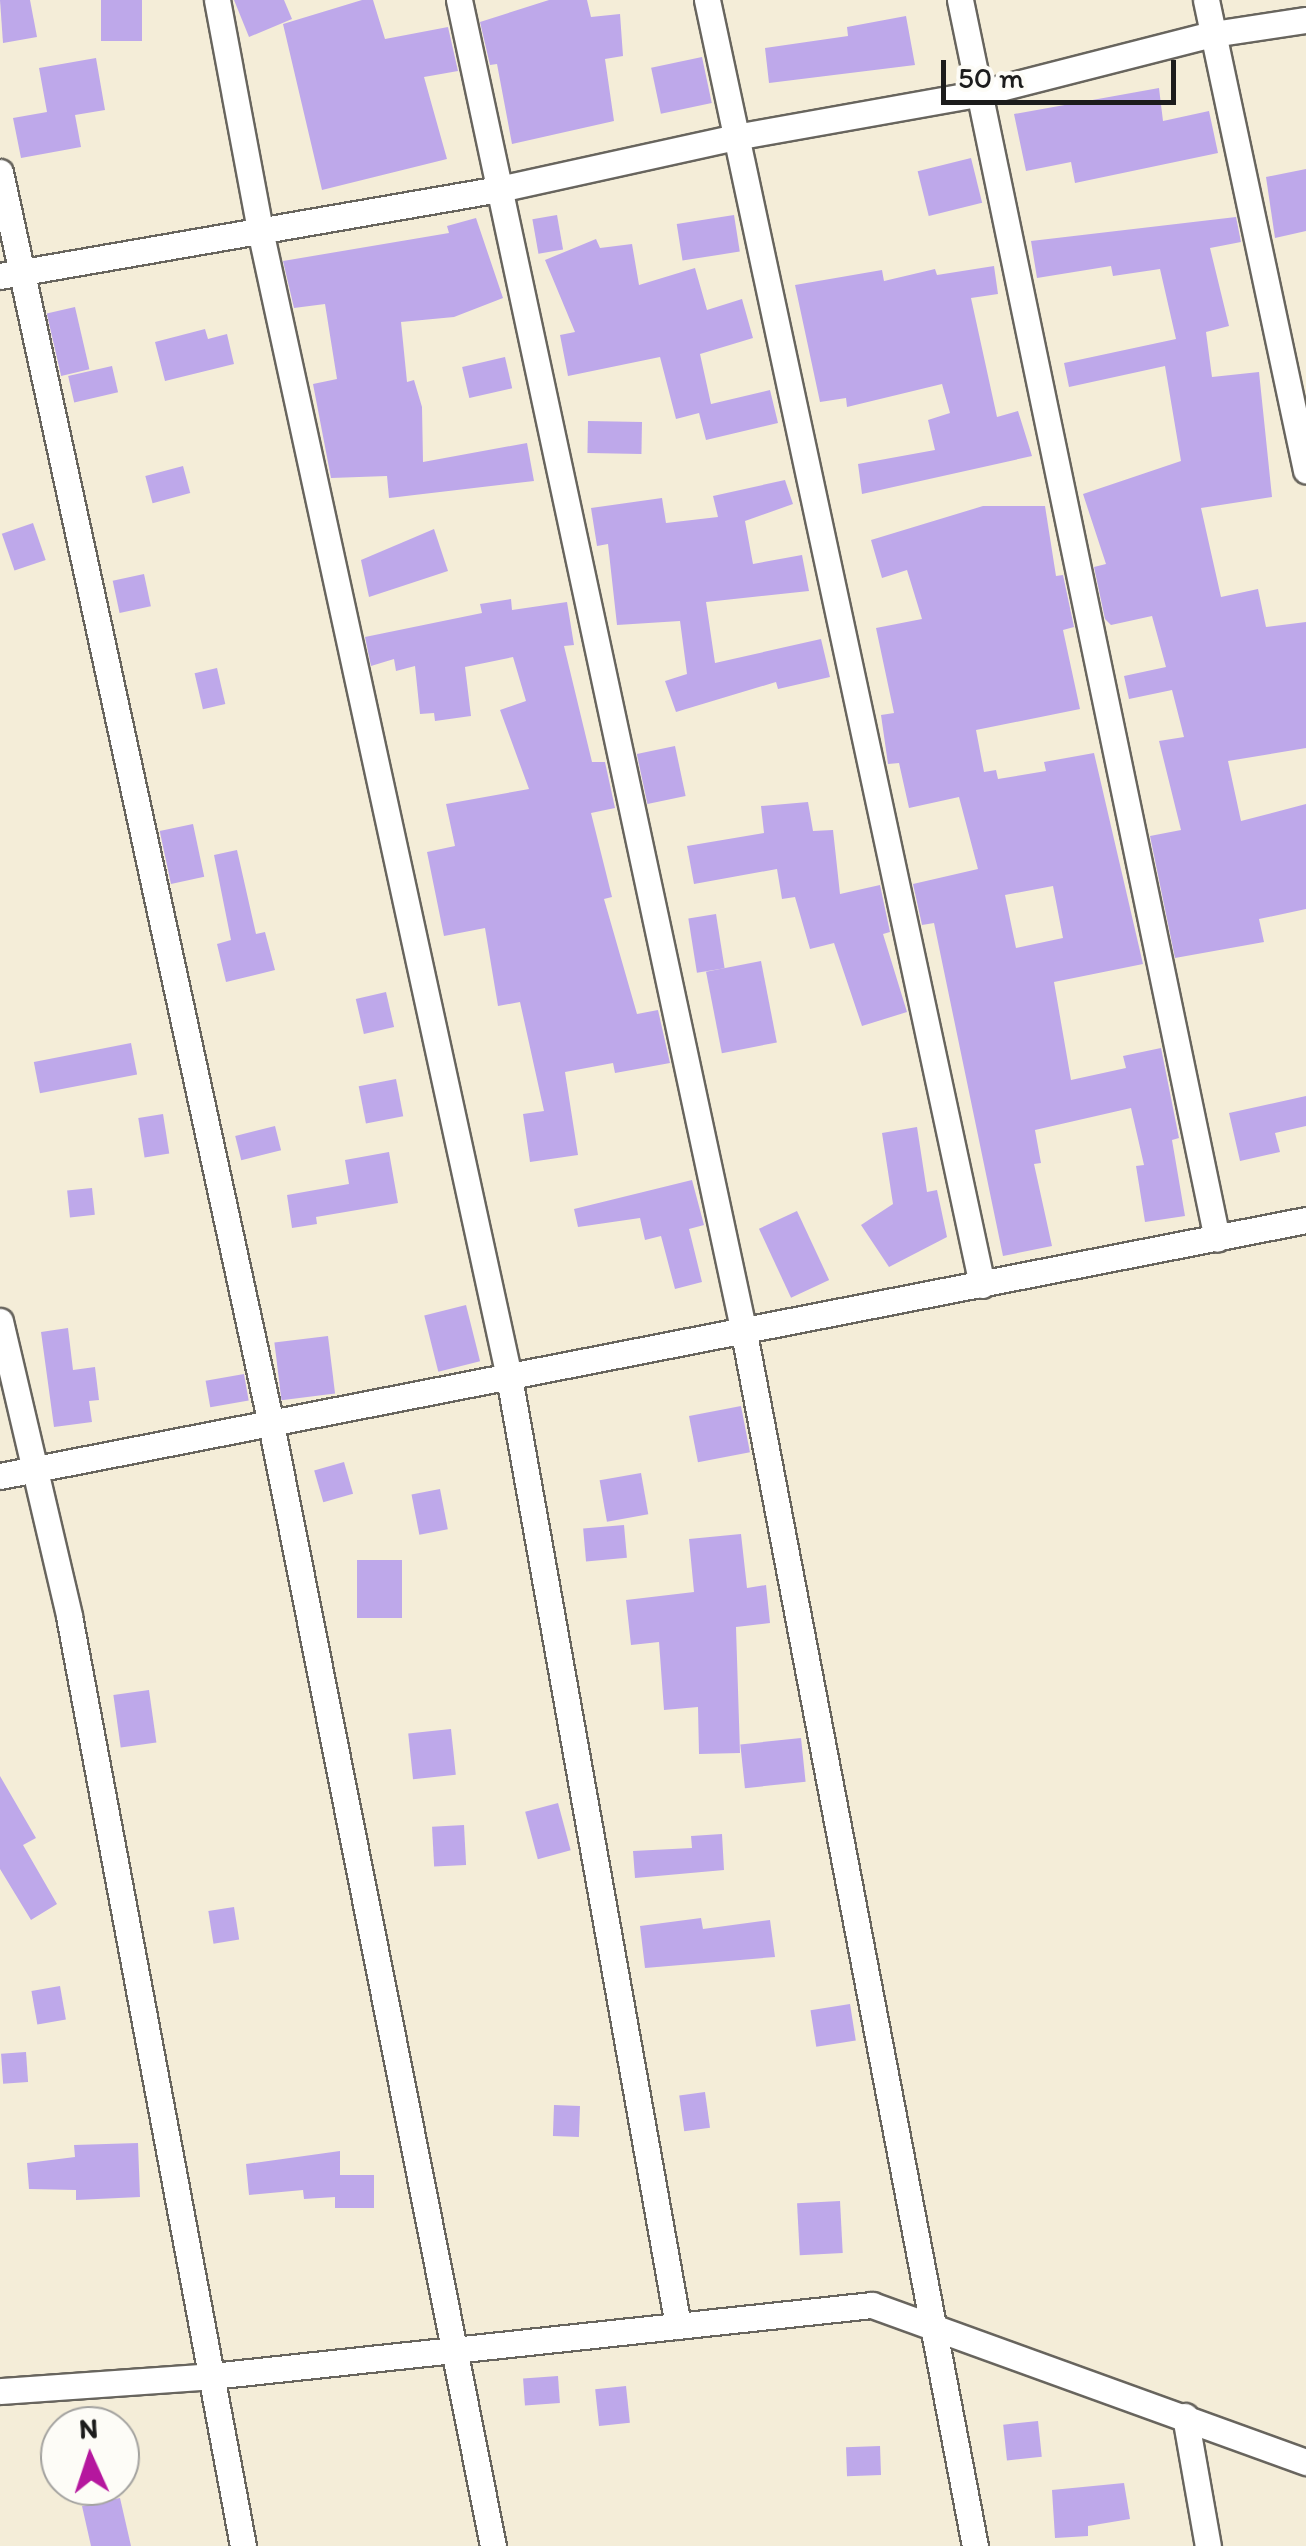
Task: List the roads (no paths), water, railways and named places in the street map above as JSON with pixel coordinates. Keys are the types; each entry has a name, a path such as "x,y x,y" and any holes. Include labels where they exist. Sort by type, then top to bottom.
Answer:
{"street":[{"path":"217,0 260,230 509,1377 678,2326"},
{"path":"459,0 744,1332 938,2326 975,2546"},
{"path":"706,0 982,1285"},
{"path":"960,0 1218,1239"},
{"path":"1206,0 1306,470"},
{"path":"9,274 499,188 735,136 977,94 1213,34 1306,20"},
{"path":"0,172 9,274 271,1424 492,2546"},
{"path":"0,1476 1306,1220"},
{"path":"0,1321 69,1616 242,2546"},
{"path":"0,2391 212,2376 872,2305 1306,2462"},
{"path":"1185,2416 1208,2546"}]}
